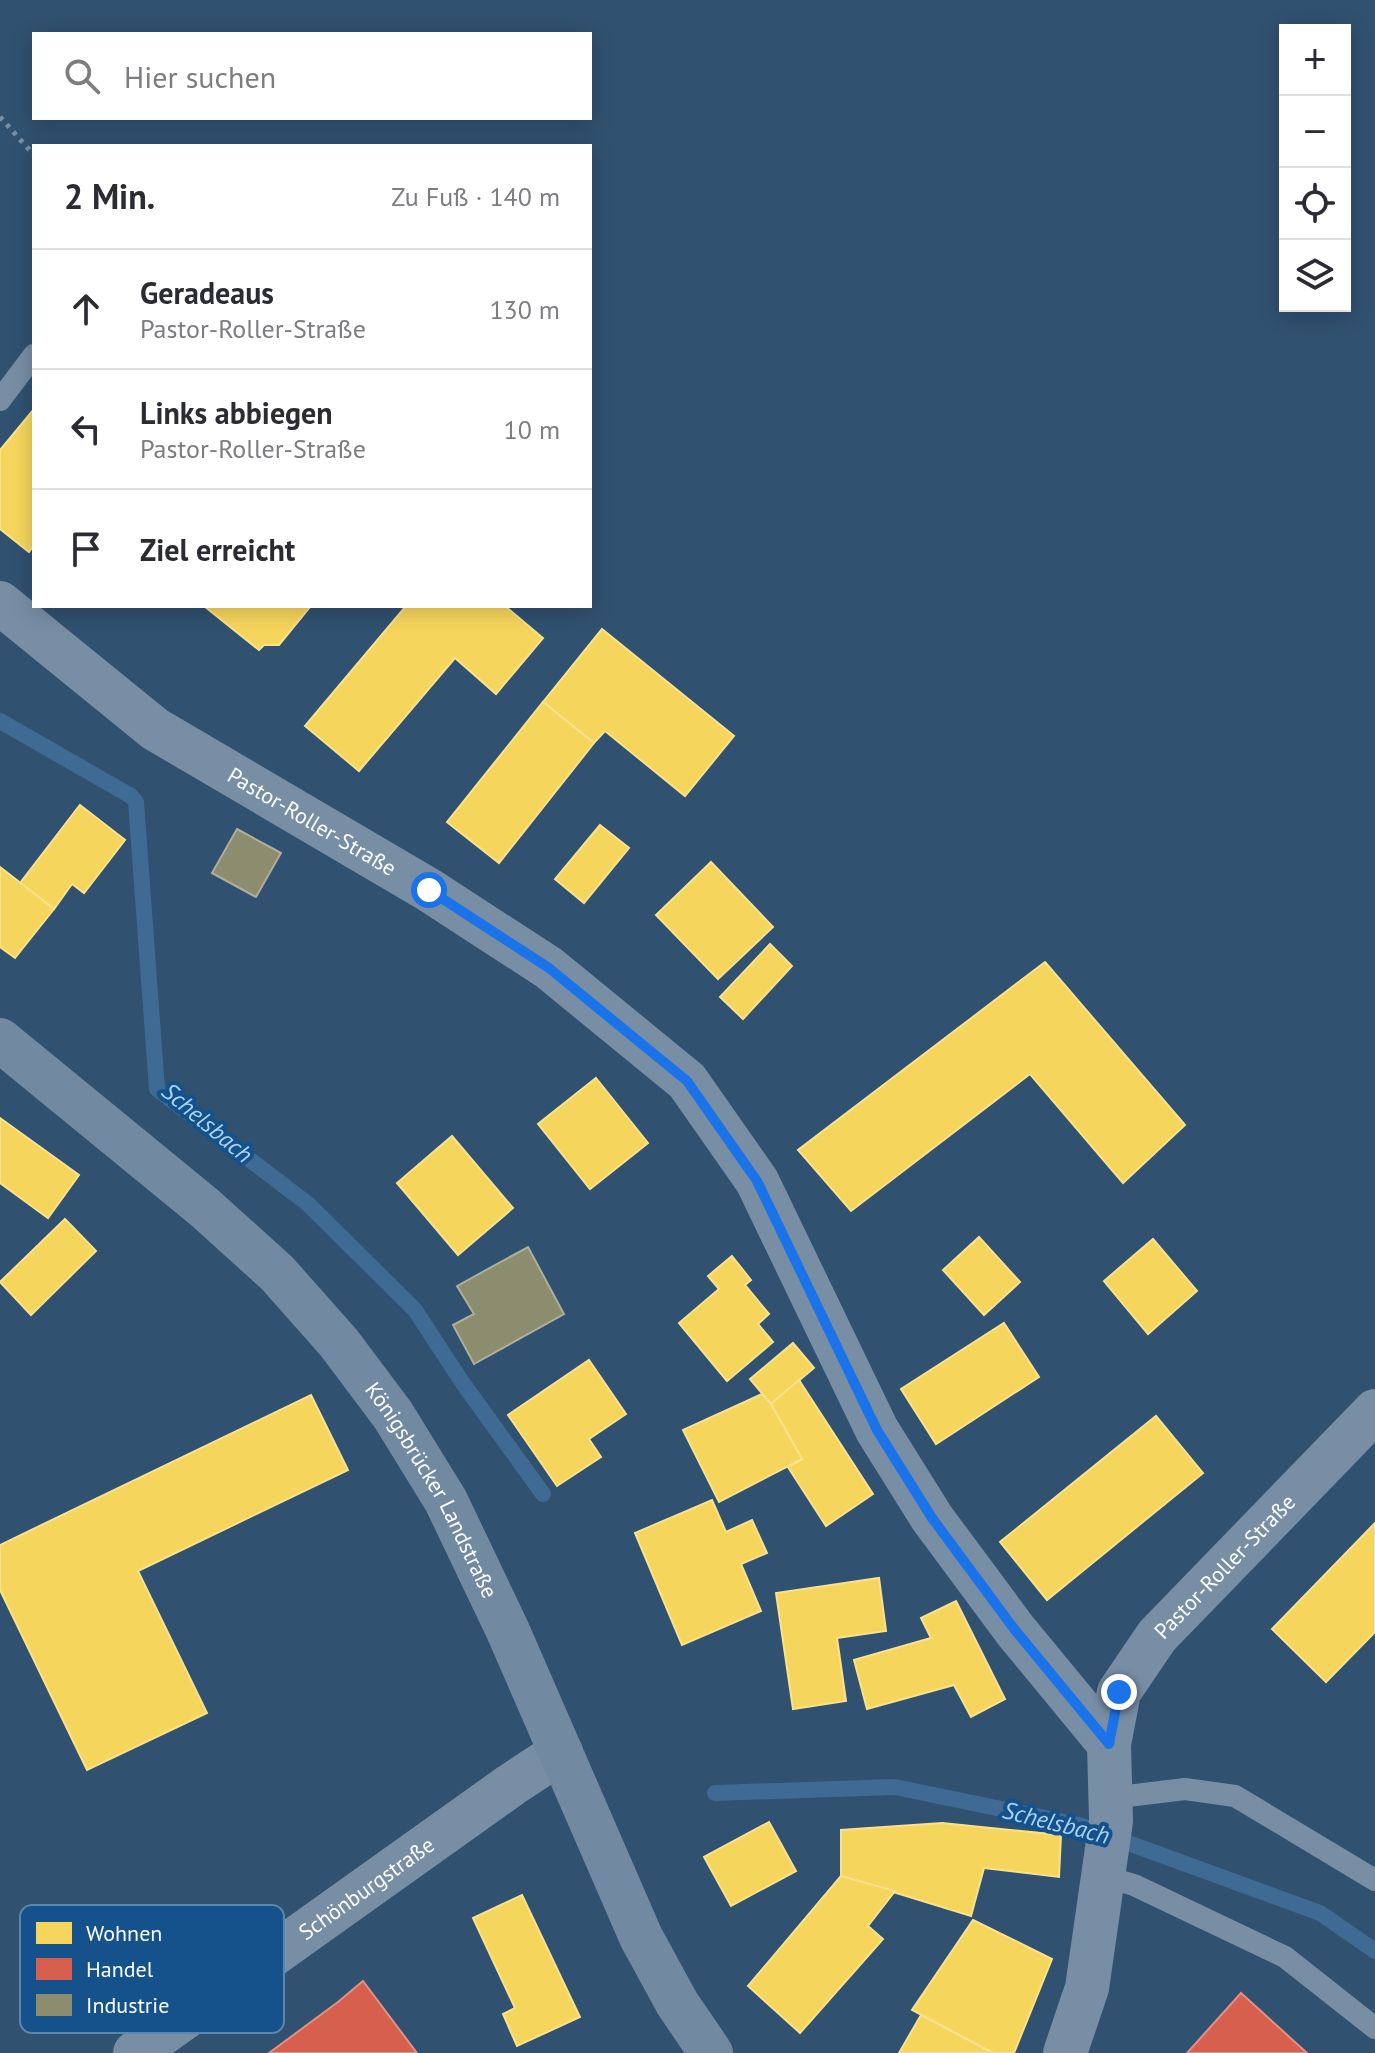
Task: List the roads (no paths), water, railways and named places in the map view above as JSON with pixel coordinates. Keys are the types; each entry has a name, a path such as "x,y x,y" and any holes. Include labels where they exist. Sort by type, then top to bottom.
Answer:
{"main road":[{"name":"Königsbrücker Landstraße","path":"0,1040 205,1208 277,1273 339,1343 393,1415 446,1501 508,1631 641,1937 677,2003 711,2053"}],"street":[{"name":"Pastor-Roller-Straße","path":"0,603 155,729 429,890 549,968 687,1081 757,1181 877,1430 932,1518 1015,1630 1109,1744"},
{"name":"Pastor-Roller-Straße","path":"1065,2053 1087,1988 1108,1837 1109,1744 1119,1692 1157,1636 1375,1411"},
{"name":"Schönburgstraße","path":"284,1947 561,1752"},
{"name":"Schönburgstraße","path":"135,2053 163,2033"}],"lane":[{"path":"0,400 32,358"},
{"path":"1375,1880 1235,1796 1185,1789 1108,1837 1134,1885 1285,1957 1375,2028"}],"waterway":[{"name":"Schelsbach","path":"0,721 131,796 136,802 157,1089 308,1204 415,1310 462,1382 543,1494"},
{"name":"Schelsbach","path":"715,1793 895,1787 1079,1825 1320,1913 1375,1951"}]}
